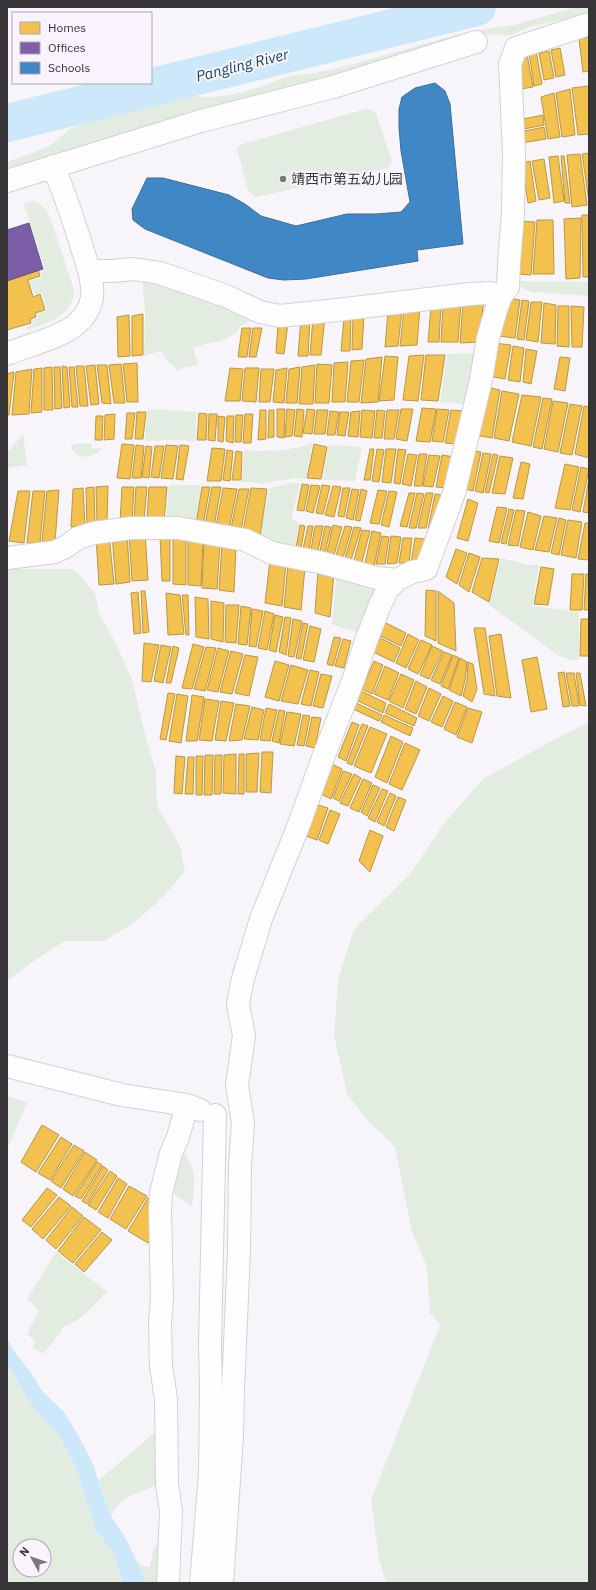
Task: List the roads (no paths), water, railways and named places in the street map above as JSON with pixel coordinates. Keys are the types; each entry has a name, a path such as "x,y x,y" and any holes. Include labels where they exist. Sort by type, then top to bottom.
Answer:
{"street":[{"path":"222,1583 232,1435 239,1250 240,1165 243,1124 236,1085 244,1036 238,1005 247,963 261,919 285,861 321,762 354,678 366,641 383,600 388,589 397,580 412,572 426,569 454,493 482,380 488,338 500,296 508,287 513,213 514,154 510,64 516,48 589,24"},
{"path":"7,181 201,121 333,87 476,42"},
{"path":"7,354 61,334 73,327 83,318 89,308 92,298 92,285 89,271 66,199 53,166"},
{"path":"89,271 134,269 160,273 226,296 260,312 280,316 477,294 489,293 500,296"},
{"path":"7,558 55,552 78,538 100,531 144,527 178,528 240,539 272,553 336,566 377,578 397,580"},
{"path":"7,1066 122,1095 187,1105 243,1124"},
{"path":"168,1583 171,1511 167,1484 166,1399 161,1366 160,1322 162,1299 160,1209 161,1193 171,1153 178,1137 187,1105"},
{"path":"201,1583 210,1474 210,1345 215,1115"}],"water":[{"path":"7,1339 43,1392 63,1411 77,1433 92,1462 111,1516 126,1539 147,1583 123,1583 114,1553 96,1530 76,1468 58,1434 32,1406 7,1364"}],"waterway":[{"name":"Pangling River","path":"7,123 477,7"}],"place":[{"name":"靖西市第五幼儿园","path":"283,179"}]}
